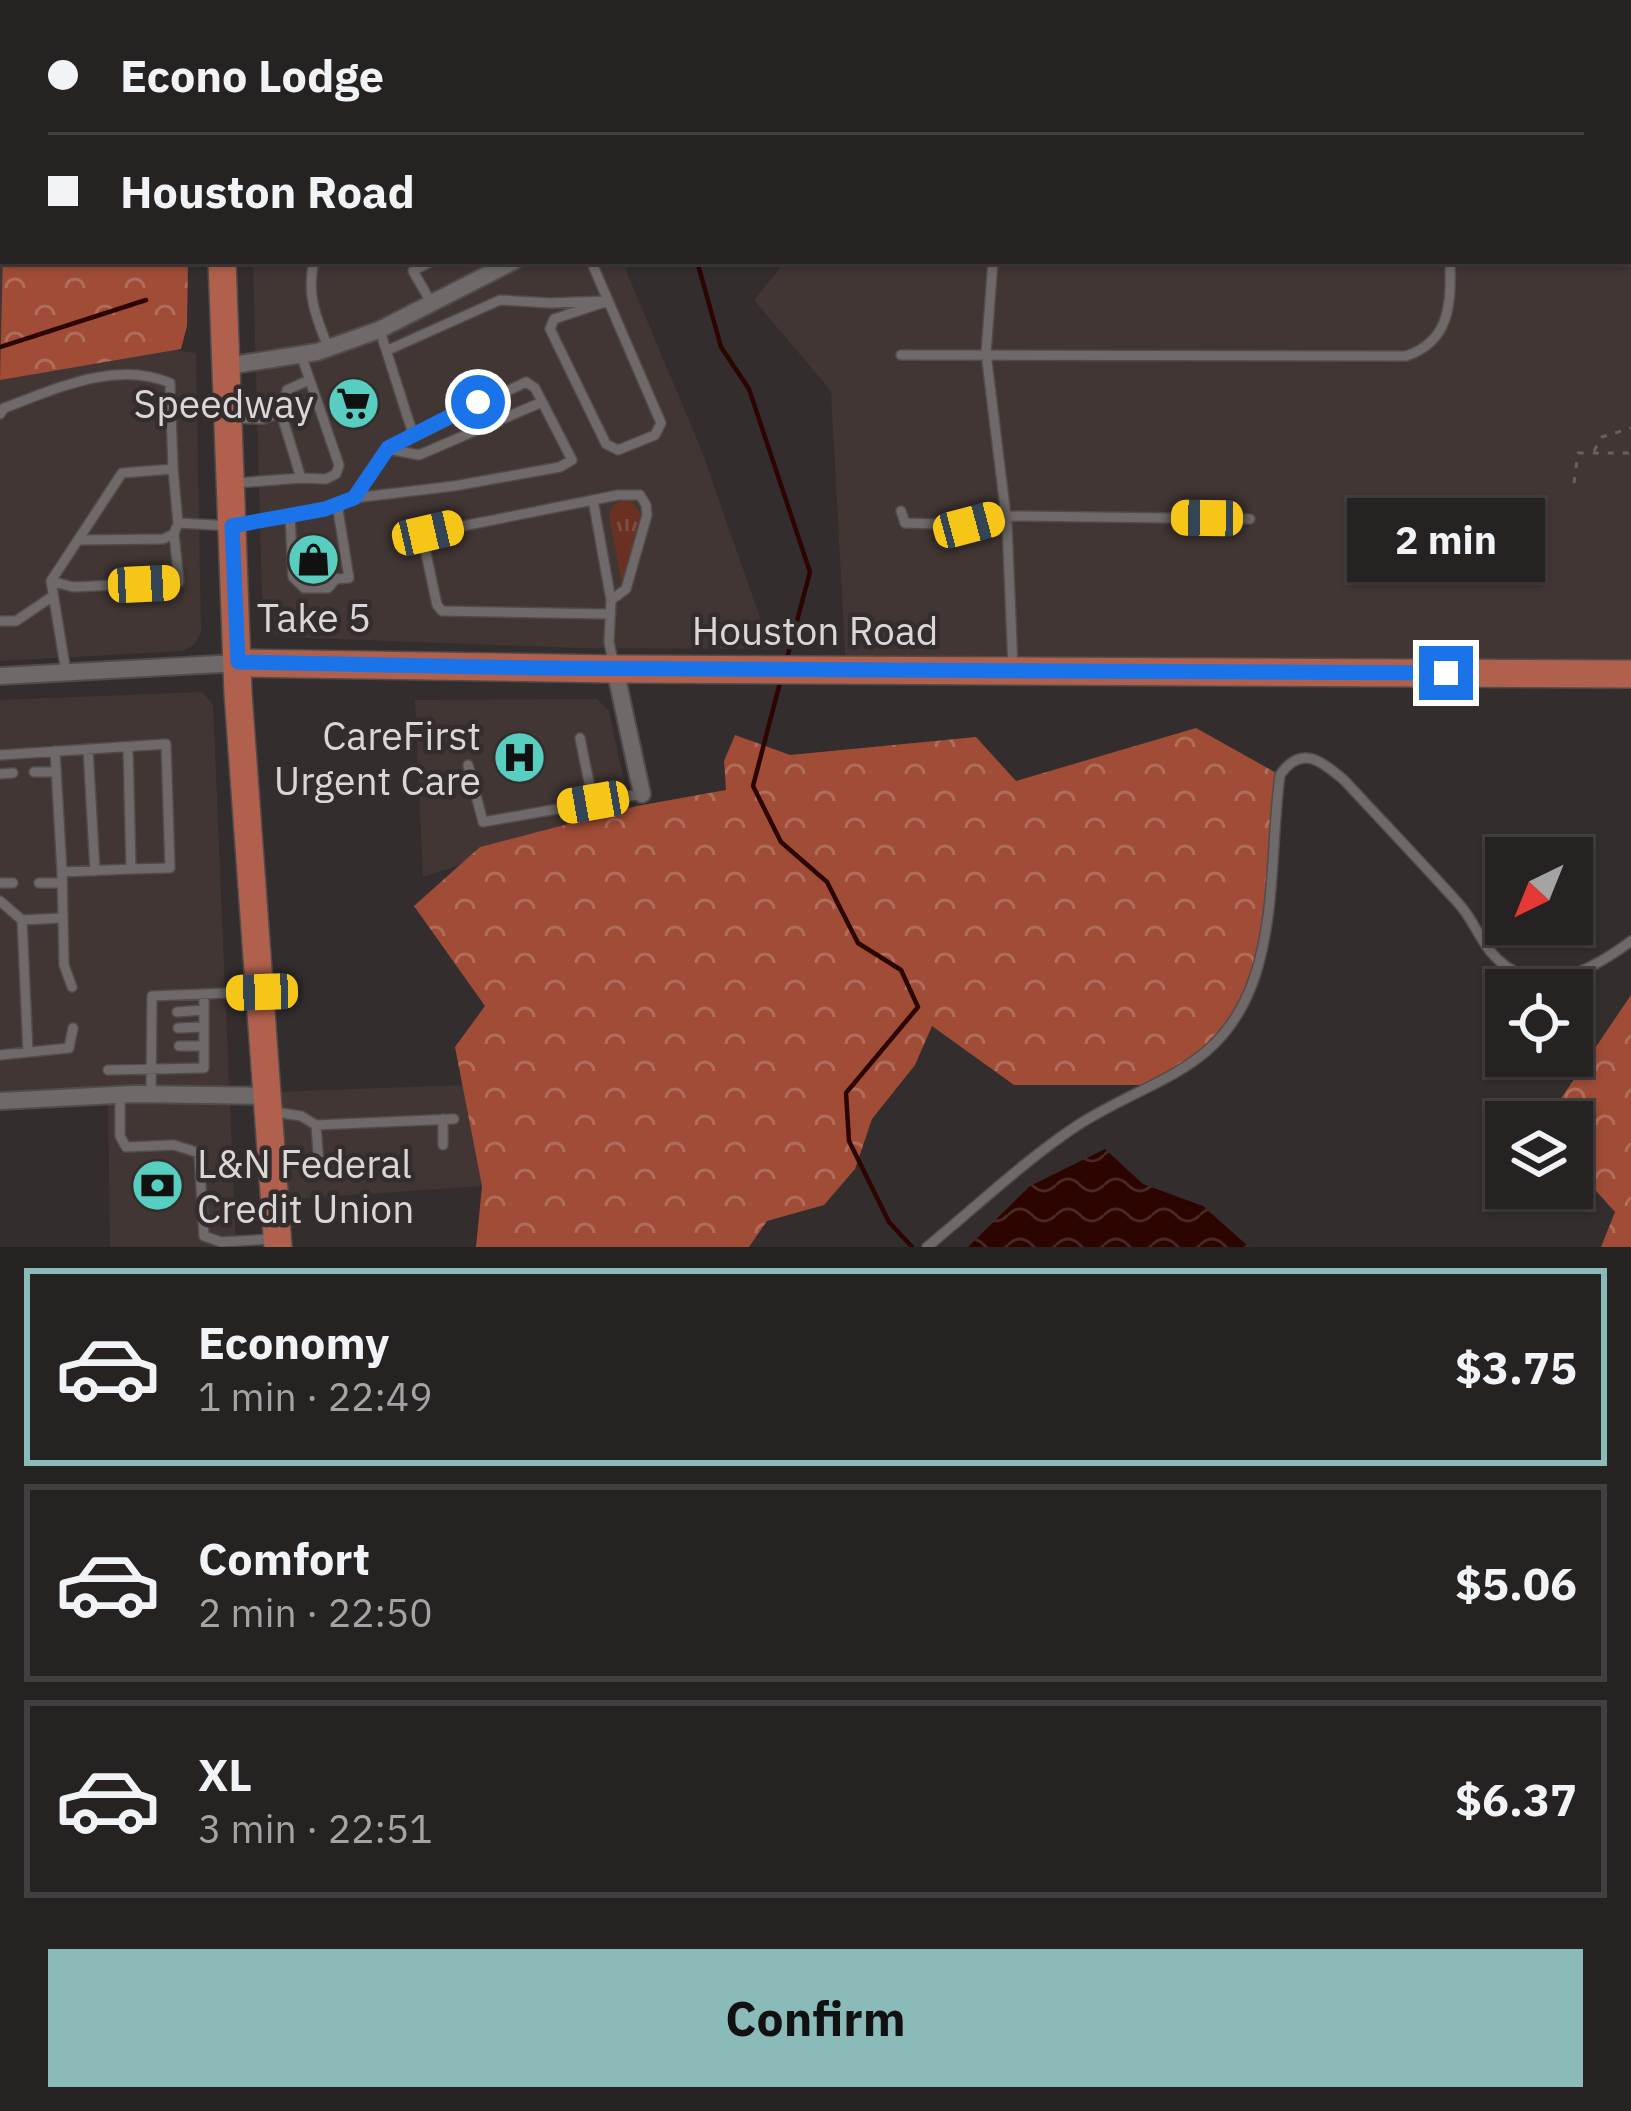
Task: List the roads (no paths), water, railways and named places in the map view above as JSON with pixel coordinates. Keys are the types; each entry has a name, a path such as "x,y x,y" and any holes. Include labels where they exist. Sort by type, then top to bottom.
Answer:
{"main road":[{"path":"222,264 238,662 278,1243"},
{"name":"Houston Road","path":"238,662 615,669 1631,674"}],"street":[{"path":"227,367 301,355 379,330 508,264"},
{"name":"Houston Road","path":"0,676 238,662"},
{"path":"615,669 642,794"},
{"path":"0,1101 151,1094 268,1104"}],"lane":[{"path":"313,264 308,283 313,312 329,348"},
{"path":"426,264 413,271 432,304"},
{"path":"592,264 661,423 655,435 618,450 606,444 550,329 554,320 608,301"},
{"path":"993,264 986,353 1006,516 1013,670"},
{"path":"901,355 1406,356 1426,348 1442,332 1449,311 1450,264"},
{"path":"388,350 500,300 608,301"},
{"path":"379,330 412,434"},
{"path":"231,483 326,479 336,473 339,465 313,401 301,355"},
{"path":"0,414 4,408 92,376 156,377 170,383 179,582 73,587 51,580"},
{"path":"301,478 291,446 287,390 309,380"},
{"path":"78,540 163,538 176,529 232,526 354,498 454,486 572,460 535,388 526,382 388,448 354,498"},
{"path":"388,448 419,455 542,401"},
{"path":"228,418 263,419 287,412"},
{"path":"291,446 303,442"},
{"path":"296,462 308,457"},
{"path":"66,672 51,580 122,473 173,469"},
{"path":"608,614 445,612 438,608 422,542 424,536 552,507 640,495 646,505 626,589 611,600"},
{"path":"593,500 611,600 608,614 615,669"},
{"path":"290,515 293,577 304,588 328,588 336,579 349,578 338,504"},
{"path":"901,511 905,523 969,525 1006,516 1250,519"},
{"path":"0,621 16,621 53,596"},
{"path":"580,738 593,802"},
{"path":"0,755 166,744 170,868 94,871 39,883"},
{"path":"128,746 131,869"},
{"path":"88,749 94,871"},
{"path":"55,752 64,965 58,988"},
{"path":"927,1247 1076,1126 1200,1059 1233,1023 1266,938 1280,775 1298,757 1308,755 1322,762 1343,780 1463,908 1490,950 1514,971 1541,980 1567,979 1598,966 1631,941"},
{"path":"468,765 484,822 642,794"},
{"path":"34,772 56,772"},
{"path":"0,774 13,773"},
{"path":"0,883 13,883"},
{"path":"0,901 22,920 62,918"},
{"path":"22,920 28,1052"},
{"path":"64,965 72,987"},
{"path":"151,1094 156,1048 152,997 262,992"},
{"path":"108,1070 204,1068 204,994"},
{"path":"177,1012 204,1010"},
{"path":"178,1028 204,1027"},
{"path":"0,1055 69,1048 68,1032"},
{"path":"179,1046 204,1046"},
{"path":"120,1094 120,1136 125,1147 174,1145 199,1153 204,1237 220,1242 278,1243"},
{"path":"268,1104 316,1125 448,1119 443,1145"},
{"path":"316,1125 319,1165"}],"water":[{"path":"1105,1149 1143,1184 1203,1206 1249,1247 968,1247 1030,1186"}],"waterway":[{"path":"698,264 721,347 749,389 810,572 786,662"},
{"path":"0,347 146,300"},
{"path":"781,679 753,786 781,842 827,882 858,943 901,970 918,1007 846,1093 849,1141 889,1222 912,1247"}],"place":[{"name":"Speedway","path":"353,403"},
{"name":"Take 5","path":"314,560"},
{"name":"CareFirst Urgent Care","path":"520,757"},
{"name":"L&N Federal Credit Union","path":"158,1185"}]}
